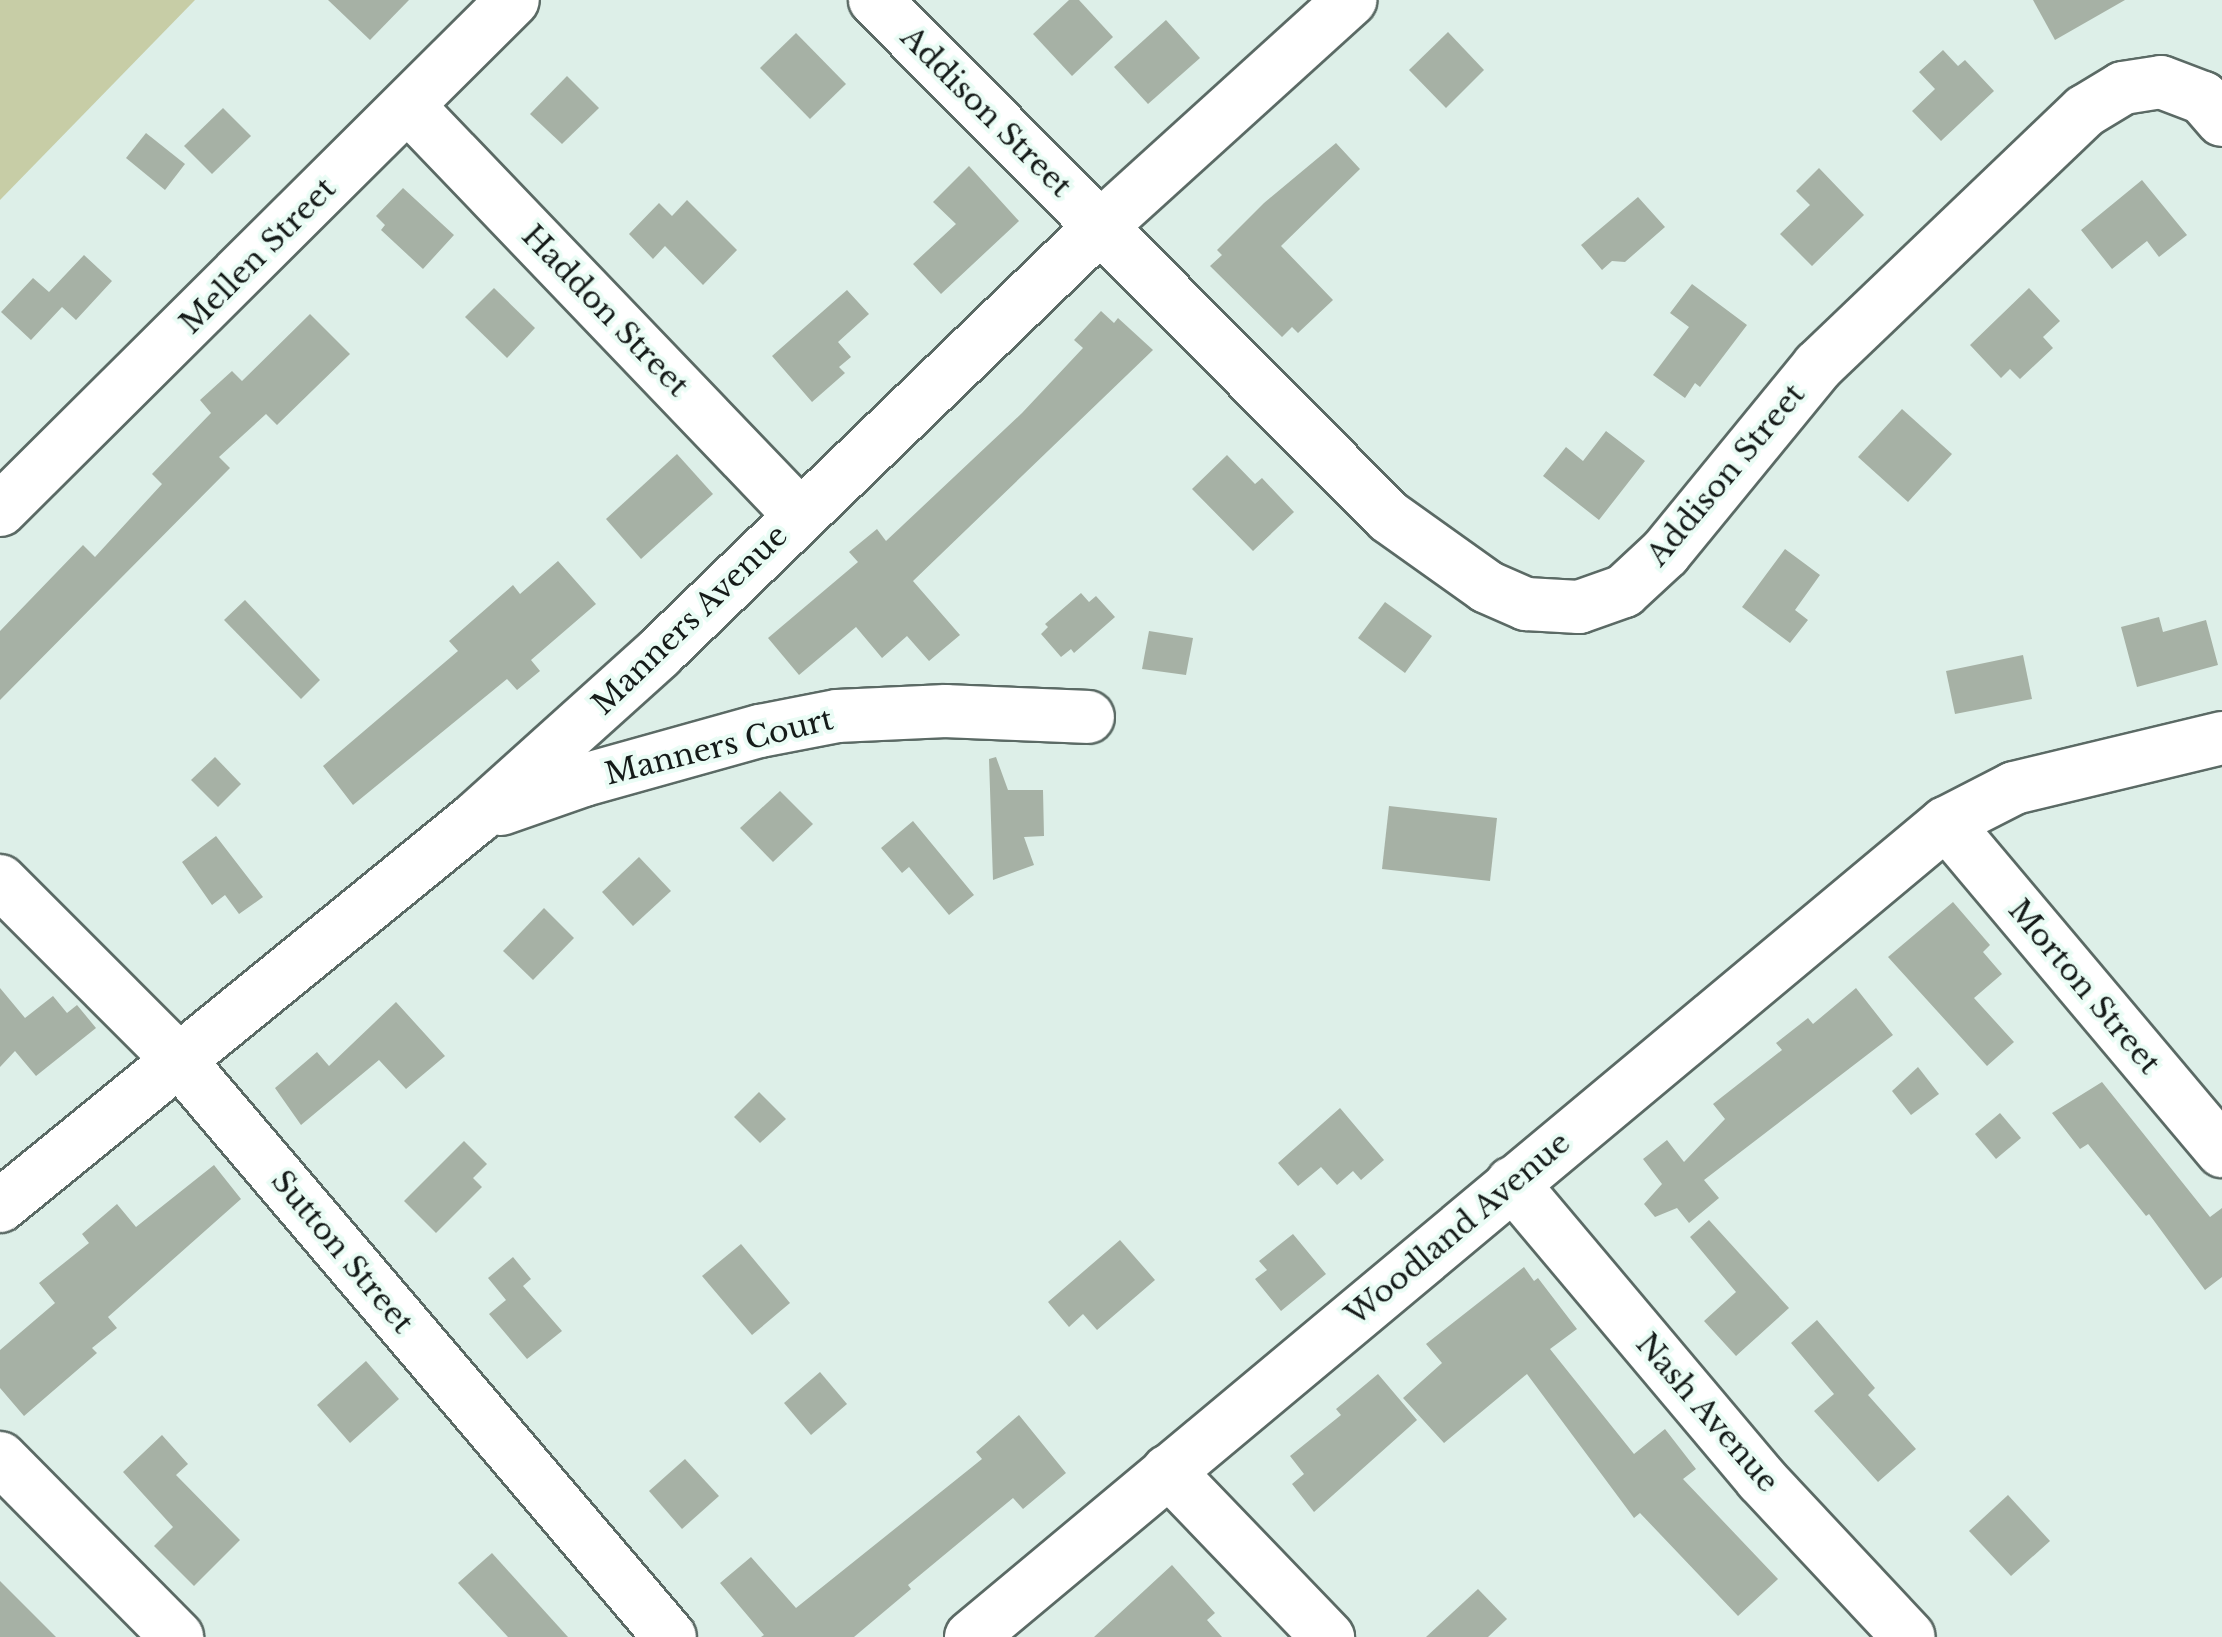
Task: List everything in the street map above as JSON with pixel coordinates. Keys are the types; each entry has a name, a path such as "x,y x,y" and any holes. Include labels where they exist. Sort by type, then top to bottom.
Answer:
{"street":[{"name":"Mellen Street","path":"0,510 513,0"},
{"name":"Addison Street","path":"875,0 1389,517 1487,587 1526,604 1579,607 1624,591 1665,553 1818,366 2084,110 2124,88 2161,82 2203,98 2222,120"},
{"name":"Manners Avenue","path":"0,1206 476,818 658,654 1100,227 1350,0"},
{"name":"Haddon Street","path":"409,107 800,515"},
{"name":"Manners Court","path":"476,818 584,780 760,732 837,716 946,711 1088,718"},
{"path":"1946,824 2014,788 2222,738"},
{"name":"Morton Street","path":"1946,824 2222,1150"},
{"name":"Woodland Avenue","path":"971,1637 1946,824"},
{"name":"Sutton Street","path":"0,881 178,1060 670,1637"},
{"name":"Nash Avenue","path":"1512,1184 1761,1479 1909,1637"},
{"path":"0,1458 177,1637"},
{"path":"1168,1470 1328,1637"}],"green space":[{"path":"0,0 195,0 0,200"}],"building":[{"path":"328,0 409,0 370,40"},
{"path":"1069,0 1079,0 1113,37 1072,76 1033,34"},
{"path":"2033,0 2125,0 2055,40"},
{"path":"1166,20 1200,58 1148,104 1114,67"},
{"path":"1448,32 1484,70 1446,108 1409,70"},
{"path":"796,33 846,84 810,119 760,68"},
{"path":"1943,50 1958,66 1965,60 1994,91 1941,141 1912,111 1935,89 1919,72"},
{"path":"567,76 599,108 562,144 530,114"},
{"path":"223,108 251,136 212,174 184,146"},
{"path":"146,133 185,164 165,190 126,158"},
{"path":"1336,143 1360,169 1281,246 1333,300 1298,333 1292,327 1282,337 1210,266 1222,255 1217,250 1264,203"},
{"path":"969,166 1019,221 941,294 913,264 956,224 933,202"},
{"path":"1819,168 1864,215 1812,266 1780,234 1810,205 1796,191"},
{"path":"2142,180 2187,235 2159,257 2147,241 2112,269 2081,230"},
{"path":"403,188 454,235 423,269 381,230 385,225 376,216"},
{"path":"1638,197 1665,227 1625,262 1612,261 1602,270 1581,245"},
{"path":"687,200 737,250 703,285 665,246 653,259 629,234 659,203 672,216"},
{"path":"84,255 112,281 76,320 62,307 31,340 1,312 33,278 49,292"},
{"path":"1692,284 1747,325 1700,387 1695,383 1685,398 1653,375 1689,327 1670,313"},
{"path":"494,288 535,328 507,358 465,317"},
{"path":"2029,288 2060,321 2043,337 2053,348 2020,379 2010,369 2001,378 1970,345"},
{"path":"847,290 869,314 838,342 851,357 839,367 845,373 812,402 772,356"},
{"path":"1101,311 1114,323 1118,318 1153,350 913,581 960,635 929,661 907,636 882,658 856,627 799,675 768,638 858,562 849,552 877,529 886,541 1022,413 1083,348 1074,340"},
{"path":"310,314 350,354 277,425 266,414 219,457 230,468 0,700 0,631 83,545 95,557 162,484 152,474 211,413 200,400 232,371 242,381"},
{"path":"1902,409 1952,454 1908,502 1858,457"},
{"path":"1606,431 1645,461 1599,520 1543,476 1566,447 1583,461"},
{"path":"677,454 713,494 641,559 606,519"},
{"path":"1227,455 1255,484 1262,478 1294,512 1253,551 1192,489"},
{"path":"1785,549 1820,575 1795,610 1808,620 1790,643 1742,607"},
{"path":"558,561 596,604 531,660 540,671 517,690 507,679 353,805 323,766 458,651 449,641 513,585 520,594"},
{"path":"1081,593 1089,602 1096,596 1115,617 1074,653 1071,649 1061,657 1041,634 1048,627 1045,624"},
{"path":"245,600 320,680 301,699 224,620"},
{"path":"1385,602 1432,636 1405,673 1358,638"},
{"path":"2159,617 2163,632 2206,620 2218,665 2137,687 2121,627"},
{"path":"1149,631 1193,638 1186,675 1142,669"},
{"path":"2023,655 2032,699 1955,714 1946,671"},
{"path":"215,757 241,784 218,807 191,780"},
{"path":"996,757 1008,790 1043,790 1044,836 1024,837 1034,865 993,880 989,759"},
{"path":"780,791 813,824 773,862 740,828"},
{"path":"1389,806 1497,818 1490,881 1382,869"},
{"path":"913,821 974,895 949,915 909,867 902,873 881,848"},
{"path":"216,836 263,897 239,914 225,895 212,905 182,862"},
{"path":"639,857 671,891 633,926 602,892"},
{"path":"1953,902 1990,945 1983,952 2002,974 1974,998 2014,1042 1987,1066 1888,957"},
{"path":"544,908 574,938 533,980 503,951"},
{"path":"0,988 25,1018 53,996 67,1013 77,1005 96,1028 36,1076 15,1051 0,1067"},
{"path":"1856,988 1893,1035 1704,1180 1719,1198 1689,1223 1677,1208 1655,1217 1644,1204 1662,1184 1643,1159 1667,1140 1684,1162 1725,1119 1713,1104 1782,1050 1776,1043 1808,1018 1813,1024"},
{"path":"396,1002 445,1056 406,1089 379,1060 301,1125 275,1088 317,1052 329,1066"},
{"path":"1918,1067 1939,1094 1911,1115 1892,1091"},
{"path":"2102,1082 2210,1217 2222,1208 2222,1277 2205,1290 2149,1214 2146,1216 2088,1144 2080,1149 2052,1113"},
{"path":"759,1092 786,1119 760,1143 734,1117"},
{"path":"1340,1108 1384,1160 1361,1180 1353,1171 1337,1185 1321,1167 1298,1186 1278,1163"},
{"path":"2000,1113 2021,1138 1996,1159 1975,1134"},
{"path":"464,1141 487,1164 473,1178 482,1187 436,1233 404,1201"},
{"path":"214,1165 241,1199 108,1317 117,1328 92,1348 97,1353 24,1416 0,1388 0,1350 55,1303 39,1283 89,1243 82,1234 117,1204 136,1227"},
{"path":"1709,1220 1789,1308 1736,1356 1704,1321 1736,1292 1690,1237"},
{"path":"1293,1234 1326,1274 1281,1311 1255,1279 1267,1270 1259,1261"},
{"path":"1120,1240 1155,1280 1097,1330 1083,1314 1069,1327 1048,1302"},
{"path":"741,1244 790,1303 752,1335 702,1276"},
{"path":"513,1257 531,1279 523,1286 562,1331 527,1359 489,1314 506,1300 488,1278"},
{"path":"1524,1267 1534,1281 1538,1278 1577,1329 1550,1349 1634,1454 1665,1429 1696,1469 1683,1479 1778,1579 1738,1616 1640,1513 1634,1518 1527,1374 1444,1443 1403,1398 1442,1363 1426,1344"},
{"path":"1817,1320 1875,1388 1868,1395 1916,1449 1878,1482 1814,1411 1834,1394 1791,1343"},
{"path":"366,1361 399,1399 350,1443 317,1405"},
{"path":"820,1372 847,1404 811,1435 784,1403"},
{"path":"1378,1374 1417,1420 1314,1512 1292,1484 1304,1474 1290,1456 1341,1415 1336,1409"},
{"path":"1019,1415 1066,1473 1023,1509 1013,1498 908,1585 911,1589 854,1637 761,1637 764,1635 720,1583 751,1557 796,1608 982,1459 976,1452"},
{"path":"162,1435 188,1464 176,1475 240,1540 194,1586 154,1546 173,1527 123,1472"},
{"path":"685,1459 719,1496 682,1529 649,1491"},
{"path":"2008,1495 2050,1541 2011,1576 1969,1531"},
{"path":"492,1553 568,1637 508,1637 458,1583"},
{"path":"1172,1565 1215,1613 1207,1620 1222,1637 1094,1637"},
{"path":"0,1581 56,1637 0,1637"},
{"path":"1478,1589 1507,1619 1488,1637 1426,1637"}]}
